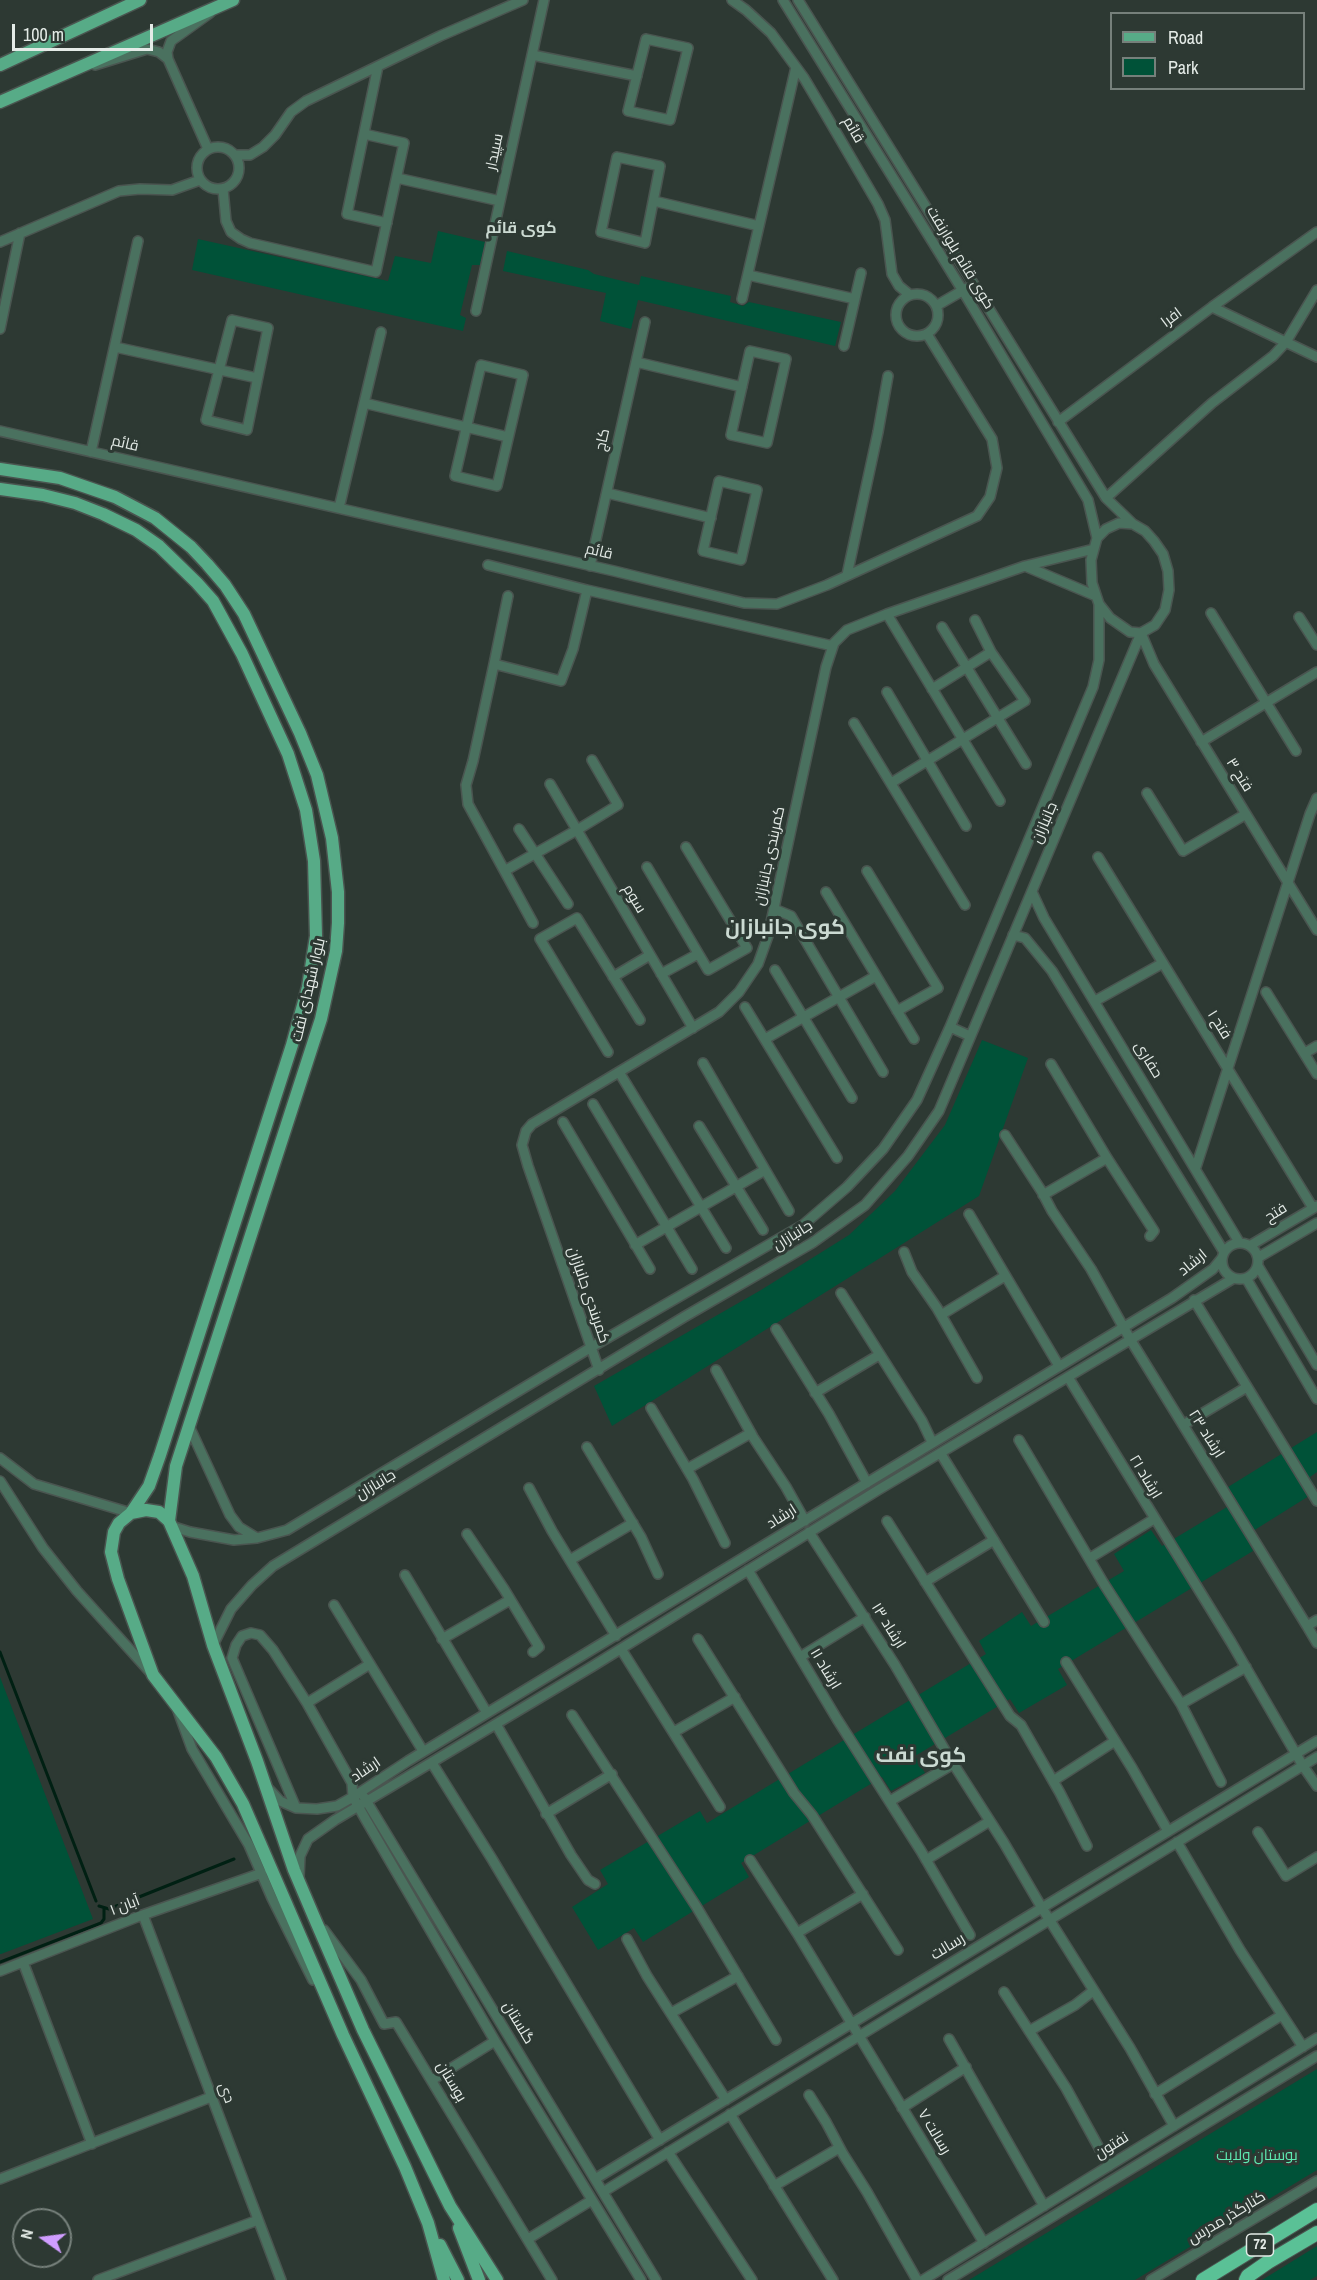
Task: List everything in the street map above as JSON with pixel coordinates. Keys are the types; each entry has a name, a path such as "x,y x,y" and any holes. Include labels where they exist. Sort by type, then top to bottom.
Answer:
{"highway":[{"name":"72","path":"1203,2280 1317,2210"},
{"path":"1246,2280 1248,2276 1268,2262 1317,2233"}],"main road":[{"path":"0,65 140,0"},
{"path":"0,102 233,0"},
{"name":"بلوار شهدای نفت","path":"0,469 60,478 115,497 155,519 191,547 207,564 225,585 244,614 300,733 317,775 332,838 338,892 337,933 334,960 321,1019 176,1466 170,1523"},
{"name":"بلوار شهدای نفت","path":"0,489 43,495 103,513 136,530 159,546 197,583 213,601 242,654 288,754 306,810 314,861 315,945 308,987 292,1046 160,1455 148,1486 131,1513 119,1523 114,1532 111,1552 124,1596 153,1675 216,1758 243,1804 428,2223"},
{"path":"131,1513 146,1510 159,1512 170,1523 193,1576 213,1645 298,1880 363,2030 450,2206 479,2280"},
{"path":"450,2206 497,2280"},
{"path":"428,2223 444,2280"},
{"path":"428,2223 458,2280"}],"street":[{"path":"235,155 239,169 237,176 229,186 223,189 210,188 200,180 196,167 198,159 208,149 223,147 235,155 250,155 263,147 275,135 291,112 306,101 440,36 523,0"},
{"name":"سپیدار","path":"476,310 544,0"},
{"name":"قائم","path":"732,0 746,9 771,33 796,67 826,115 878,204 885,220 892,274 899,286 910,295"},
{"name":"کوی قائم بلوارنفت","path":"783,0 963,291 1088,500 1097,538"},
{"name":"کوی قائم بلوارنفت","path":"798,0 1058,423 1106,498 1133,524"},
{"path":"208,149 166,52 171,41 216,8"},
{"path":"646,39 688,48 670,120 628,111 637,76 646,39"},
{"path":"80,67 102,63 147,49 159,52 168,59"},
{"path":"532,55 637,76"},
{"path":"378,66 347,214 387,223"},
{"path":"742,299 796,67"},
{"path":"223,189 226,221 231,232 241,239 376,272 404,143 364,134"},
{"path":"617,157 660,166 654,201 645,243 601,232 617,157"},
{"path":"397,178 500,201"},
{"path":"0,242 119,190 172,190 200,180"},
{"path":"654,201 759,226"},
{"name":"افرا","path":"1058,423 1212,307 1317,232"},
{"path":"0,329 20,233"},
{"path":"91,452 138,241"},
{"path":"844,346 861,273"},
{"path":"748,275 855,300"},
{"path":"936,306 974,284"},
{"path":"1106,498 1212,402 1273,356 1286,342 1317,290"},
{"path":"910,295 924,295 936,306 938,317 936,324 927,334 914,336 898,325 899,304 910,295"},
{"path":"1212,307 1317,357"},
{"path":"232,320 268,327 257,378 248,430 206,420 232,320"},
{"name":"کاج","path":"590,566 645,322"},
{"path":"339,508 381,332"},
{"name":"قائم","path":"0,431 744,603 777,604 827,585 977,516 990,497 998,468 992,439 927,334"},
{"path":"115,347 257,378"},
{"path":"750,351 786,359 767,443 731,435 742,387 750,351"},
{"path":"636,362 742,387"},
{"path":"481,365 523,375 508,437 497,486 455,476 481,365"},
{"path":"847,575 888,376"},
{"path":"364,403 508,437"},
{"path":"719,481 757,490 741,560 703,551 711,518 719,481"},
{"path":"607,493 711,518"},
{"path":"1119,523 1133,524 1145,531 1154,541 1163,554 1168,571 1169,590 1165,610 1155,625 1141,633 1130,632 1119,626 1097,600 1092,583 1091,560 1097,538 1106,529 1119,523"},
{"path":"488,565 833,646 847,630 887,614 1025,566 1094,549"},
{"path":"1025,566 1097,600"},
{"path":"494,664 561,681 573,649 587,590"},
{"path":"508,596 466,785 468,804 533,923"},
{"name":"جانبازان","path":"170,1523 211,1537 234,1540 256,1538 286,1530 590,1348 803,1225 847,1187 883,1149 917,1100 950,1027 1094,687 1100,660 1097,600"},
{"path":"1210,613 1296,752"},
{"path":"887,614 1000,801"},
{"path":"1299,617 1317,645"},
{"path":"891,783 998,720 1025,701 992,652 975,620"},
{"path":"942,627 1026,764"},
{"name":"فتح ۳","path":"1141,633 1154,664 1317,930"},
{"name":"جانبازان","path":"213,1645 231,1609 273,1566 812,1244 865,1205 908,1156 939,1111 1141,633"},
{"name":"کمربندی جانبازان","path":"599,1370 522,1145 526,1131 532,1124 719,1012 739,992 758,964 768,936 826,667 833,646"},
{"path":"932,689 992,652"},
{"path":"1201,742 1317,672"},
{"path":"887,692 966,826"},
{"path":"854,723 965,905"},
{"path":"506,870 618,805 592,760"},
{"name":"سوم","path":"550,784 693,1028"},
{"path":"1147,793 1183,851 1245,814"},
{"path":"1196,1167 1287,881 1317,798"},
{"path":"519,829 568,904"},
{"path":"646,867 708,970 747,948 686,847"},
{"name":"فتح ۱","path":"1098,857 1315,1207"},
{"path":"867,871 938,988 897,1011"},
{"path":"826,892 914,1039"},
{"name":"حفاری","path":"1032,892 1044,918 1196,1167 1239,1242"},
{"path":"774,909 790,916 883,1072"},
{"path":"608,1052 540,939 577,918 640,1020"},
{"path":"1013,935 1025,938 1052,971 1223,1255 1224,1270 1234,1278 1246,1278 1256,1271 1258,1261"},
{"path":"661,974 698,954"},
{"path":"613,977 650,955"},
{"path":"1095,1001 1163,963"},
{"path":"775,970 852,1098"},
{"path":"765,1039 876,976"},
{"path":"1266,992 1317,1074"},
{"path":"745,1007 837,1158"},
{"path":"950,1027 970,1036"},
{"path":"1305,1053 1317,1046"},
{"path":"703,1063 789,1211"},
{"path":"1051,1064 1154,1231 1150,1236"},
{"path":"619,1072 726,1248"},
{"path":"592,1104 693,1269"},
{"path":"563,1122 650,1269"},
{"path":"699,1126 762,1230"},
{"name":"ارشاد ۲۳","path":"1005,1135 1091,1269 1130,1339 1317,1643"},
{"path":"1043,1194 1107,1158"},
{"path":"635,1245 765,1170"},
{"name":"فتح","path":"1251,1245 1315,1207"},
{"path":"969,1214 1059,1366"},
{"name":"فتح","path":"1258,1261 1317,1223"},
{"path":"1223,1255 1233,1244 1239,1242 1251,1245 1317,1365"},
{"path":"904,1252 912,1272 941,1315 977,1378"},
{"name":"ارشاد","path":"357,1794 423,1751 1172,1298 1213,1269 1223,1255"},
{"path":"941,1315 1005,1276"},
{"name":"ارشاد","path":"363,1804 905,1474 1234,1278"},
{"path":"1246,1278 1317,1399"},
{"path":"841,1293 922,1421 932,1442"},
{"path":"1194,1300 1317,1501"},
{"path":"776,1329 867,1483"},
{"path":"815,1392 879,1355"},
{"path":"716,1370 751,1433 805,1521"},
{"name":"ارشاد ۲۱","path":"1068,1377 1317,1786"},
{"path":"1183,1425 1247,1387"},
{"path":"651,1408 687,1469 725,1543"},
{"path":"189,1426 230,1515 239,1527 256,1538"},
{"path":"687,1469 751,1433"},
{"path":"1019,1440 1129,1624 1181,1704 1221,1782"},
{"path":"587,1448 633,1523 652,1557 658,1574"},
{"path":"942,1454 1044,1622"},
{"path":"0,1458 34,1484 131,1513"},
{"path":"898,1463 905,1474"},
{"path":"0,1481 43,1548 77,1591 153,1675"},
{"path":"529,1488 616,1635"},
{"path":"1090,1558 1154,1519"},
{"path":"887,1521 1010,1716 1021,1725 1087,1846"},
{"path":"570,1560 633,1523"},
{"name":"ارشاد ۱۳","path":"809,1532 865,1617 1174,2126"},
{"path":"467,1534 539,1647 533,1652"},
{"path":"774,1540 780,1550"},
{"path":"925,1582 994,1540"},
{"name":"ارشاد ۱۱","path":"748,1570 970,1935"},
{"path":"405,1575 487,1713"},
{"path":"442,1639 510,1600"},
{"path":"334,1605 423,1751"},
{"path":"648,1617 654,1627"},
{"path":"800,1656 865,1617"},
{"path":"1308,1628 1317,1620"},
{"name":"گلستان","path":"296,1808 232,1658 242,1636 251,1632 260,1635 273,1650 307,1703 363,1804 533,2076 656,2280"},
{"path":"698,1638 794,1792 812,1815 898,1950"},
{"path":"621,1648 720,1807"},
{"path":"1066,1662 1132,1768 1168,1832"},
{"path":"307,1703 370,1664"},
{"path":"1181,1704 1246,1667"},
{"path":"518,1694 525,1706"},
{"path":"674,1732 735,1698"},
{"path":"176,1706 192,1749 228,1807 295,1945 340,2027"},
{"path":"572,1715 696,1906 776,2040"},
{"path":"496,1724 546,1814 588,1880 595,1884"},
{"path":"1053,1781 1114,1741"},
{"name":"رسالت","path":"595,2179 1317,1741"},
{"name":"رسالت","path":"603,2192 1317,1757"},
{"path":"432,1763 543,1943 660,2140"},
{"path":"890,1801 954,1764"},
{"path":"546,1814 612,1774"},
{"path":"265,1785 279,1801 296,1808 317,1809 337,1806 357,1794"},
{"path":"298,1880 300,1856 308,1839 363,1804"},
{"name":"گلستان","path":"363,1804 495,2041 641,2280"},
{"path":"1188,1819 1195,1831"},
{"path":"926,1860 990,1821"},
{"path":"1258,1832 1286,1876 1317,1857"},
{"path":"1177,1842 1240,1950 1303,2047"},
{"name":"رسالت ۷","path":"750,1860 797,1933 984,2243"},
{"name":"آبان ۱","path":"0,1971 144,1915 262,1873"},
{"path":"797,1933 862,1894"},
{"name":"دی","path":"144,1915 281,2280"},
{"name":"بوستان","path":"314,1917 361,1980 384,2024 396,2022 552,2280"},
{"path":"627,1939 726,2100"},
{"path":"22,1962 92,2144"},
{"path":"671,2013 738,1976"},
{"path":"1029,2031 1075,2005 1093,1991"},
{"path":"1004,1992 1065,2088 1109,2166"},
{"path":"1155,2094 1282,2015"},
{"name":"نفتون","path":"923,2280 1317,2038"},
{"path":"949,2039 1044,2206"},
{"path":"432,2080 495,2041"},
{"name":"نفتون","path":"948,2280 1317,2056"},
{"path":"902,2108 966,2067"},
{"path":"521,2083 533,2076"},
{"path":"757,2081 764,2094"},
{"path":"1233,2089 1241,2102"},
{"path":"809,2095 916,2280"},
{"path":"0,2179 212,2097"},
{"path":"730,2114 833,2280"},
{"path":"774,2186 839,2148"},
{"path":"668,2152 752,2280"},
{"name":"کنارگذر مدرس","path":"1152,2280 1317,2181"},
{"path":"528,2239 592,2200"},
{"path":"98,2280 258,2220"},
{"path":"1016,2223 1022,2235"}],"green space":[{"path":"438,231 485,242 480,265 472,265 460,315 466,318 463,331 192,270 198,239 388,281 395,256 431,263"},
{"path":"507,251 588,270 594,274 639,285 641,276 731,296 730,302 743,306 749,302 841,322 835,346 638,300 631,329 600,321 606,293 503,271"},
{"path":"982,1040 1028,1058 979,1196 612,1426 594,1386 761,1290 849,1235 895,1191 945,1125"},
{"path":"1317,1432 1317,1472 1310,1477 1317,1491 1245,1536 1253,1551 1058,1669 1067,1685 1019,1713 1010,1699 915,1756 925,1773 891,1791 882,1777 741,1863 749,1877 643,1942 634,1928 598,1950 572,1907 608,1884 600,1870 700,1811 707,1823 986,1654 979,1641 1022,1612 1031,1626 1124,1571 1114,1554 1151,1530 1162,1546 1237,1501 1228,1487"},
{"path":"0,1677 93,1919 1,1954 0,1954"},
{"name":"بوستان ولایت","path":"1317,2069 1317,2170 1135,2280 969,2280"},
{"path":"1317,2246 1317,2276 1310,2280 1262,2280"}],"waterway":[{"path":"0,1652 96,1901"},
{"path":"99,1906 109,1909 234,1859"},
{"path":"0,1962 101,1923 104,1919 104,1909"}],"district":[{"name":"کوی قائم","path":"521,229"},
{"name":"کوی جانبازان","path":"785,928"},
{"name":"کوی نفت","path":"921,1756"}]}
